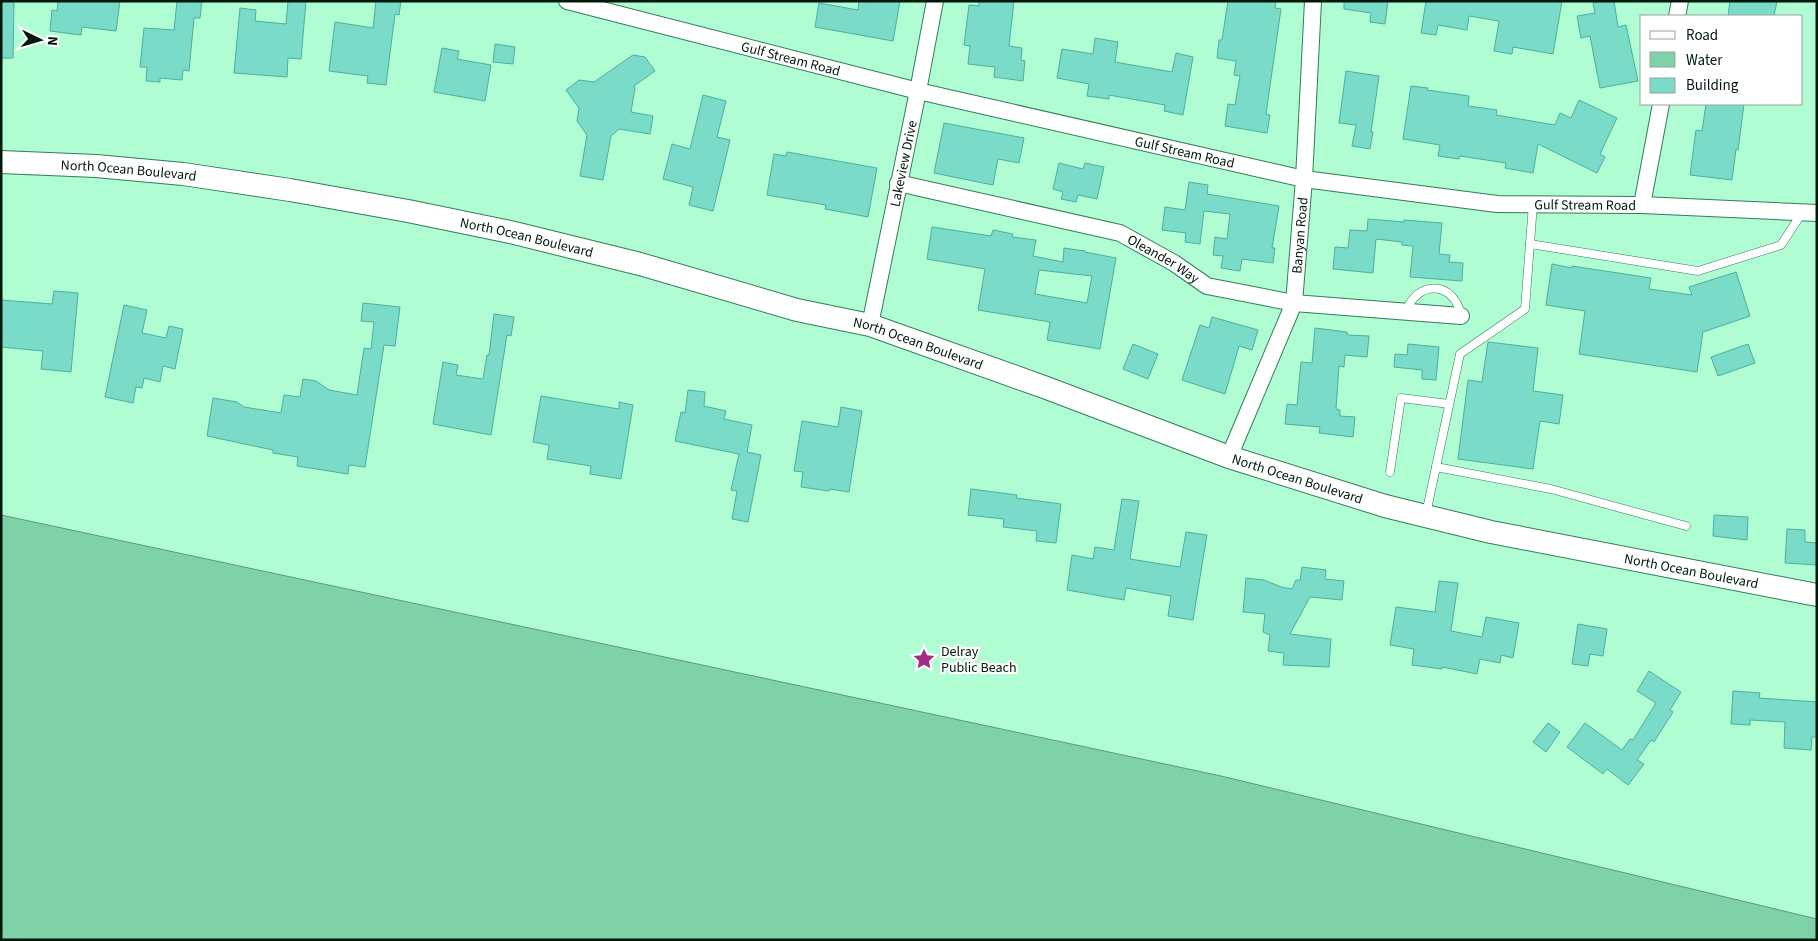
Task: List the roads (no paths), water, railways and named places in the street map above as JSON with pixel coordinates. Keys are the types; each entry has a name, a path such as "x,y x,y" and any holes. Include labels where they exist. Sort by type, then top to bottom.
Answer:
{"main road":[{"name":"North Ocean Boulevard","path":"1,162 96,166 183,174 290,190 408,211 510,232 622,260 797,310 870,325 1044,387 1229,457 1351,496 1490,532 1817,595"}],"street":[{"name":"Gulf Stream Road","path":"567,1 918,91 1304,178 1497,204 1642,205 1810,212"},
{"name":"Lakeview Drive","path":"870,325 935,1"},
{"name":"Banyan Road","path":"1229,457 1294,303 1304,178 1313,1"},
{"path":"1677,15 1680,1"},
{"path":"1642,205 1661,105"},
{"name":"Oleander Way","path":"898,182 1120,233 1174,262 1207,286 1294,303 1461,316"}],"lane":[{"path":"1426,516 1460,354 1525,309 1533,204"},
{"path":"1530,244 1698,271 1781,245 1810,212"},
{"path":"1406,312 1414,296 1422,290 1431,288 1440,289 1455,299 1461,316"},
{"path":"1390,472 1401,398 1449,404"},
{"path":"1436,467 1551,489 1686,526"}],"water":[{"path":"1,515 1221,776 1817,919 1817,940 1,940"}],"place":[{"name":"Delray Public Beach","path":"924,659"}]}
